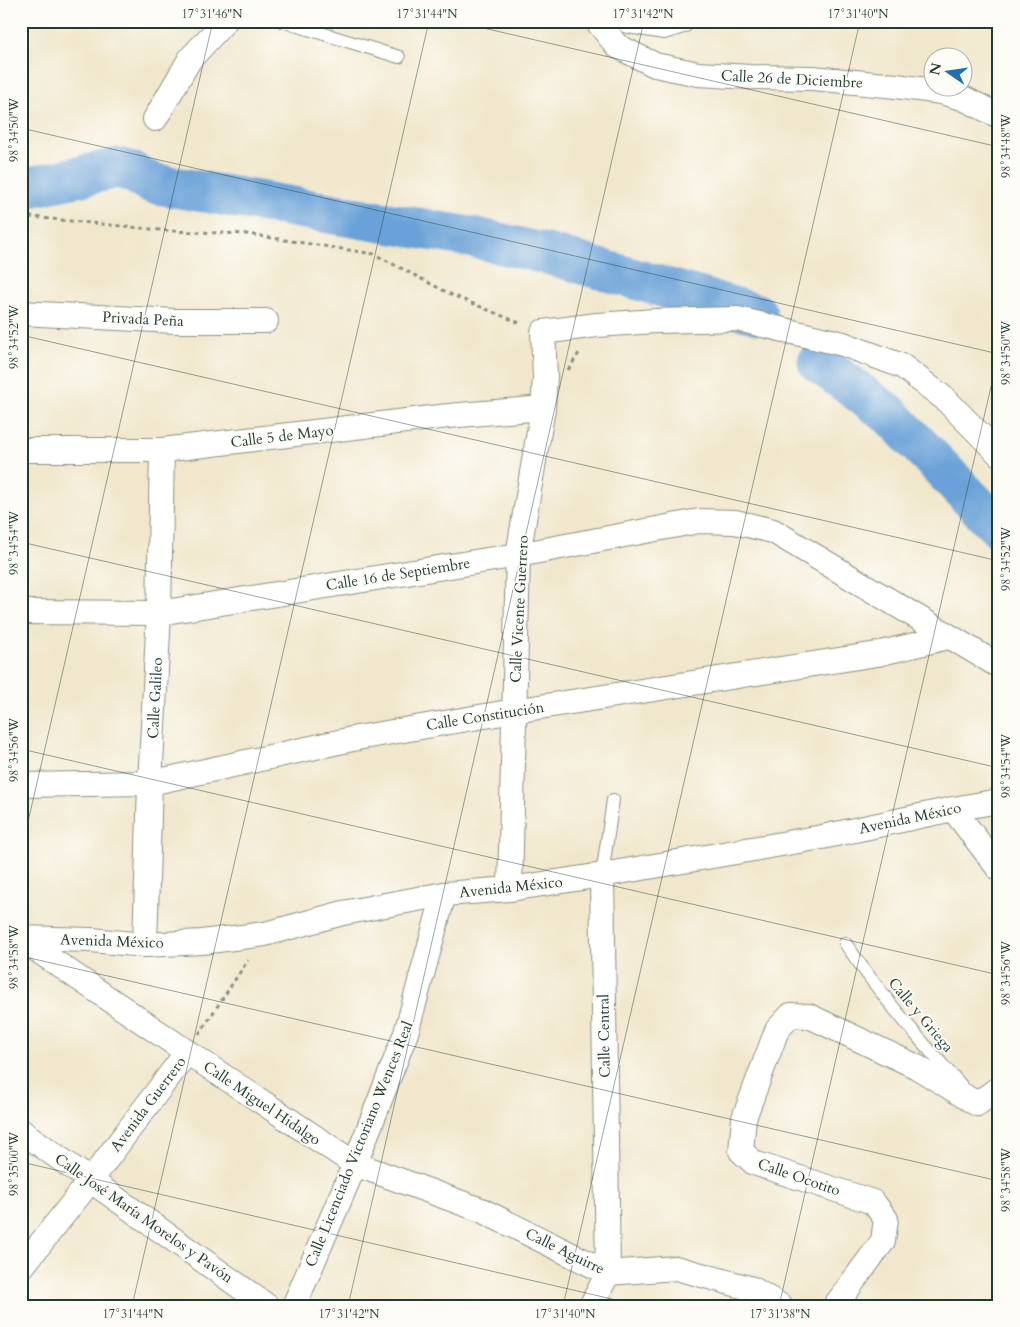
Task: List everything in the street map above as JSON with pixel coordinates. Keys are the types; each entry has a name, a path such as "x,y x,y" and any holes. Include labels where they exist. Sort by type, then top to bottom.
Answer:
{"street":[{"path":"155,119 190,59 225,21"},
{"name":"Calle 26 de Diciembre","path":"597,21 617,46 655,66 698,74 813,78 941,92 965,99 999,116"},
{"path":"628,21 663,28 682,21"},
{"name":"Privada Peña","path":"21,314 175,321 266,321"},
{"path":"543,332 656,320 738,319 843,344 902,366 945,399 999,454"},
{"name":"Calle Vicente Guerrero","path":"510,889 518,554 543,408 545,377 543,332"},
{"name":"Calle 5 de Mayo","path":"21,450 162,450 448,416 543,408"},
{"name":"Calle Galileo","path":"145,945 150,783 159,613 162,450"},
{"name":"Calle 16 de Septiembre","path":"21,612 159,613 518,554 699,521 735,522 773,531 999,666"},
{"name":"Calle Constitución","path":"21,785 150,783 357,738 514,711 877,654 948,637"},
{"name":"Avenida México","path":"21,939 91,940 145,945 202,942 265,934 343,913 444,894 510,889 602,876 822,837 999,801"},
{"path":"953,809 999,869"},
{"name":"Calle Central","path":"602,876 608,1273"},
{"name":"Calle Licenciado Victoriano Wences Real","path":"294,1306 355,1164 406,1033 444,894"},
{"name":"Calle Miguel Hidalgo","path":"21,939 355,1164"},
{"name":"Calle Ocotito","path":"835,1306 883,1241 886,1220 873,1202 754,1163 741,1151 744,1118 777,1030 791,1015 809,1016 917,1067 977,1104"},
{"name":"Avenida Guerrero","path":"21,1268 91,1180 187,1052"},
{"path":"977,1104 999,1088"},
{"name":"Calle José María Morelos y Pavón","path":"21,1130 267,1306"},
{"name":"Calle Aguirre","path":"355,1164 481,1210 608,1273 676,1268 753,1289 781,1306"},
{"path":"591,1306 608,1273"}],"lane":[{"path":"282,21 399,57"},
{"name":"Calle Central","path":"602,876 614,800"},
{"name":"Calle y Griega","path":"845,944 912,1032 977,1104"}],"path":[{"path":"21,216 170,231 247,234 374,254 452,295 543,332"},
{"path":"563,378 598,325"},
{"name":"Avenida Guerrero","path":"187,1052 265,934"}],"waterway":[{"path":"21,189 118,168 132,172 151,183 476,238 551,255 757,314"},
{"path":"818,362 890,415 999,528"}]}
